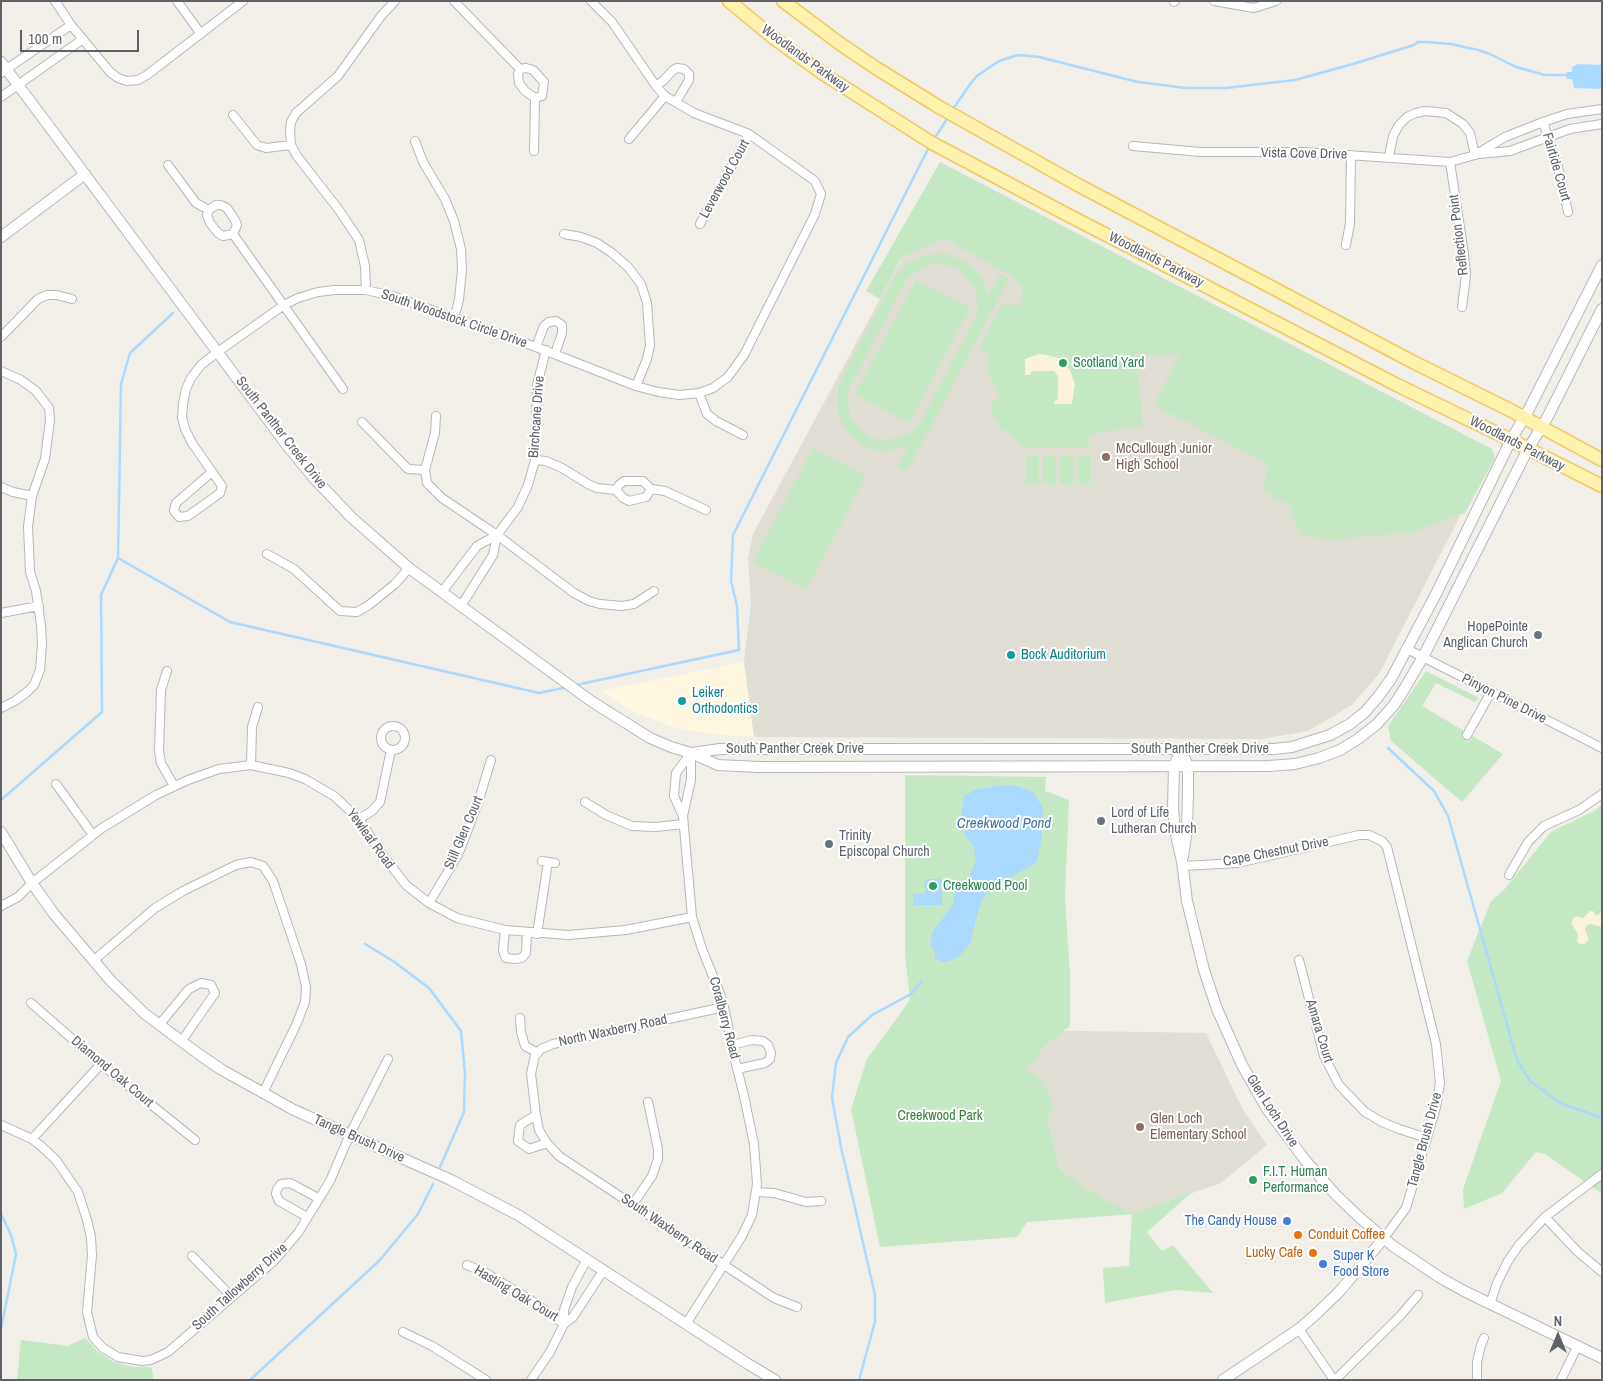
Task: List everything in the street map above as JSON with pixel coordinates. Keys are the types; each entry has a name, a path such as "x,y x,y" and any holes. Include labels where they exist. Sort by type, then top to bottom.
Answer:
{"main road":[{"name":"Woodlands Parkway","path":"729,1 775,39 822,73 947,151 1397,385 1602,486"},
{"name":"Woodlands Parkway","path":"783,1 876,68 939,106 1078,184 1602,460"}],"street":[{"path":"55,1 71,25 110,72 118,78 127,81 138,80 147,75 243,1"},
{"path":"177,1 201,34"},
{"path":"366,290 365,266 359,240 340,210 297,156 291,145 290,130 291,122 296,113 338,76 381,16 395,1"},
{"path":"454,1 520,69"},
{"path":"591,1 612,22 665,96 694,113 749,134"},
{"path":"1214,1 1254,8 1276,1"},
{"path":"3,68 71,25"},
{"path":"1,97 82,39"},
{"name":"South Panther Creek Drive","path":"3,68 18,85 273,426 313,477 364,529 409,568 569,685 650,738 718,765 758,767 1269,766 1295,764 1340,750 1377,724 1394,705 1423,657 1528,449 1542,427 1602,309"},
{"path":"656,86 672,71 677,68 684,69 689,74 689,80 676,102"},
{"path":"520,69 518,74 519,83 525,91 535,98"},
{"path":"520,69 533,70 544,82 542,96 535,98"},
{"path":"629,139 665,96"},
{"path":"534,152 535,98"},
{"name":"Vista Cove Drive","path":"1475,155 1505,137 1543,122 1567,114 1602,109"},
{"path":"1389,157 1393,136 1399,125 1416,112 1425,111 1446,113 1463,124 1470,133 1475,155"},
{"path":"234,115 257,145 266,148 291,145"},
{"name":"Fairtide Court","path":"1543,122 1558,167 1568,212"},
{"name":"Vista Cove Drive","path":"1133,146 1201,152 1303,152 1450,162 1475,155 1510,151 1570,128 1602,124"},
{"name":"South Woodstock Circle Drive","path":"212,472 176,503 174,511 179,517 188,516 220,493 222,486 192,443 185,429 182,417 186,390 191,378 201,365 284,306 298,298 318,292 366,290 392,296 536,346 636,386 680,395 699,393 713,388 722,382 744,355 815,214 821,194 816,181 749,134"},
{"name":"Leverwood Court","path":"700,224 749,134"},
{"path":"414,141 422,162 445,199 454,221 461,249 462,269 459,300 454,318"},
{"path":"1346,244 1350,223 1351,155"},
{"name":"Reflection Point","path":"1450,162 1466,275 1462,307"},
{"path":"168,165 196,203 209,210"},
{"path":"1,237 85,174"},
{"path":"216,205 226,208 237,225 234,234 223,236 218,233 207,216 209,210 216,205"},
{"path":"234,234 343,389"},
{"path":"564,234 581,237 597,243 612,252 641,284 647,303 650,345 647,359 636,386"},
{"name":"South Panther Creek Drive","path":"691,753 720,749 1274,749 1305,744 1330,735 1350,724 1365,712 1378,697 1407,649 1511,440 1602,265"},
{"path":"1,338 38,299 47,295 57,295 72,299"},
{"path":"536,346 544,326 549,322 556,321 562,325 562,333 555,354"},
{"name":"Birchcane Drive","path":"442,592 477,546 497,535 518,507 528,485 535,460 537,385 546,350"},
{"path":"1,371 29,385 44,399 49,408 50,420 45,460 32,496 28,546 30,572 39,606 42,643 40,670 34,684 27,692 1,708"},
{"path":"699,393 708,414 716,421 743,435"},
{"path":"436,416 435,433 425,470 427,483 442,498 497,535 574,592 600,604 617,606 634,604 654,591"},
{"path":"362,422 408,469 425,470"},
{"path":"535,460 562,468 597,488 616,490 623,498 630,501 646,497 651,489"},
{"path":"616,490 624,481 643,481 651,489 671,493 706,510"},
{"path":"1,487 32,496"},
{"name":"Birchcane Drive","path":"462,606 493,555 497,535"},
{"path":"267,554 294,569 331,605 340,611 357,612 369,605 395,584 409,568"},
{"path":"1,613 39,606"},
{"name":"Pinyon Pine Drive","path":"1407,649 1602,748"},
{"path":"167,671 162,690 159,751 160,763 174,786"},
{"path":"1467,735 1491,692"},
{"path":"250,765 252,727 258,708"},
{"path":"359,819 372,811 380,802 391,750"},
{"name":"Glen Loch Drive","path":"1181,750 1174,766 1175,832 1182,863 1187,901 1204,970 1219,1013 1242,1065 1267,1109 1305,1160 1346,1206 1384,1238 1439,1278 1602,1358"},
{"name":"Glen Loch Drive","path":"1181,750 1188,766 1188,820 1182,863"},
{"name":"Coralberry Road","path":"686,1324 747,1226 755,1205 757,1170 754,1144 720,991 702,949 692,917 683,820 674,796 676,773 691,753"},
{"name":"Coralberry Road","path":"683,820 691,780 691,753"},
{"name":"Still Glen Court","path":"429,903 458,855 478,803 491,760"},
{"name":"Yewleaf Road","path":"1,906 18,897 32,883 102,828 174,786 220,769 250,765 273,769 304,779 334,796 359,819 397,875 406,885 429,903 458,918 505,930 568,935 605,933 692,917"},
{"path":"56,784 93,835"},
{"path":"1510,876 1528,842 1544,826 1579,810 1602,794"},
{"path":"585,802 606,815 632,826 655,827 683,820"},
{"name":"Tangle Brush Drive","path":"1,832 32,883 92,961 129,999 181,1042 222,1070 294,1110 451,1180 518,1214 603,1271 775,1380"},
{"name":"Cape Chestnut Drive","path":"1182,863 1238,862 1369,835"},
{"name":"Tangle Brush Drive","path":"1223,1380 1299,1329 1339,1292 1384,1238 1406,1208 1436,1107 1440,1083 1436,1044 1387,847 1382,841 1369,835"},
{"path":"92,961 155,908 183,890 236,865 251,862 263,866 273,881 301,964 306,987 305,1002 297,1023 263,1093"},
{"path":"537,934 548,862"},
{"path":"505,930 503,951 506,958 522,958 526,954 527,933"},
{"name":"Amara Court","path":"1299,960 1324,1056 1339,1084 1365,1112 1382,1122 1427,1138"},
{"path":"159,1025 189,989 201,983 211,986 215,993 181,1042"},
{"name":"Diamond Oak Court","path":"31,1003 101,1064 195,1140"},
{"name":"North Waxberry Road","path":"538,1052 553,1044 724,1007"},
{"path":"520,1018 525,1046 538,1052 532,1064 531,1074 536,1115 520,1125 518,1141 530,1149 547,1143"},
{"path":"732,1045 752,1040 763,1041 768,1045 771,1053 770,1060 764,1063 737,1069"},
{"name":"South Tallowberry Drive","path":"32,1140 56,1160 70,1178 78,1192 87,1220 92,1255 87,1312 93,1338 103,1348 118,1357 142,1361 151,1360 164,1354 232,1297 282,1252 298,1232 330,1181 350,1134 388,1059"},
{"path":"1,1125 32,1140 101,1064"},
{"path":"633,1204 652,1176 658,1159 658,1149 648,1102"},
{"name":"South Waxberry Road","path":"536,1115 539,1130 547,1143 565,1161 774,1298 797,1307"},
{"path":"1490,1304 1497,1283 1519,1245 1545,1217 1602,1174"},
{"path":"307,1217 279,1201 276,1194 277,1189 281,1184 290,1184 318,1198"},
{"path":"756,1192 774,1194 806,1202 821,1202"},
{"path":"1545,1217 1578,1252 1602,1272"},
{"path":"192,1256 232,1297"},
{"path":"564,1324 564,1310 572,1287 586,1259"},
{"name":"Hasting Oak Court","path":"467,1265 486,1273 532,1301 564,1324"},
{"path":"531,1380 550,1352 564,1324 572,1316 603,1271"},
{"path":"1299,1329 1335,1380 1400,1316 1418,1295"},
{"path":"403,1332 432,1346 486,1380"},
{"path":"1477,1380 1477,1362 1480,1345 1484,1338"},
{"path":"1561,1380 1577,1347"}],"shaded area":[{"name":"McCullough Junior High School","path":"946,177 1403,486 1460,516 1379,674 1352,705 1308,731 1262,739 754,737 744,662 751,603 748,558 753,534"},
{"path":"744,662 754,737 678,729 629,710 601,691"},
{"name":"Glen Loch Elementary School","path":"1024,1030 1206,1033 1243,1110 1267,1145 1221,1183 1132,1214 1027,1222"}],"green space":[{"path":"940,162 1492,449 1495,458 1465,513 1412,532 1331,540 1300,535 1290,506 1262,490 1268,464 1154,405 1180,354 1149,356 1136,352 1143,426 1089,434 1089,447 1021,447 1021,444 1006,430 1004,432 997,425 999,423 992,416 992,400 1001,400 987,371 990,355 979,349 1003,304 1020,306 1023,288 1013,277 945,238 902,257 880,299 866,291"},
{"path":"939,253 951,255 970,264 983,279 988,295 1000,274 1009,279 907,472 897,467 908,447 883,451 871,449 853,438 842,423 838,413 837,393 843,375 897,274 908,263 918,257","holes":["930,264 948,265 957,268 964,274 975,289 978,306 977,314 920,423 908,434 898,438 881,440 872,438 863,432 850,416 847,398 849,389 906,280 921,268"]},
{"path":"916,280 970,308 909,423 855,394"},
{"path":"813,448 866,476 806,590 753,562"},
{"path":"1026,455 1039,455 1039,483 1026,483"},
{"path":"1043,455 1056,455 1056,483 1043,483"},
{"path":"1060,455 1073,455 1073,483 1060,483"},
{"path":"1078,455 1091,455 1091,483 1078,483"},
{"path":"1426,671 1479,698 1475,702 1436,683 1422,706 1503,754 1462,802 1391,741 1388,726"},
{"name":"Creekwood Park","path":"905,775 1046,777 1045,791 1069,800 1065,895 1070,977 1070,1026 1044,1046 1039,1052 1036,1062 1025,1066 1025,1071 1036,1074 1050,1096 1054,1107 1048,1117 1048,1128 1052,1137 1058,1167 1063,1173 1132,1214 1027,1222 1017,1237 880,1247 851,1109 867,1059 910,1000 905,953"},
{"path":"1602,804 1602,1195 1545,1154 1536,1152 1502,1193 1464,1209 1463,1189 1501,1081 1467,961 1491,901 1504,890 1551,832 1596,810"},
{"path":"1191,1193 1147,1232 1162,1251 1173,1245 1213,1293 1176,1290 1105,1303 1103,1268 1129,1266 1132,1214"},
{"path":"85,1338 98,1352 114,1362 132,1367 151,1367 154,1380 17,1380 21,1340 68,1346"}],"sand":[{"path":"1039,354 1058,358 1070,370 1075,384 1072,404 1054,404 1058,399 1058,376 1054,371 1032,371 1030,375 1025,375 1025,359"},
{"path":"1590,911 1593,911 1596,916 1602,912 1602,927 1590,924 1586,926 1585,929 1589,939 1585,944 1580,944 1577,942 1578,934 1572,925 1572,920 1576,916 1583,918"}],"water":[{"path":"1578,64 1602,65 1602,89 1574,88 1572,79 1567,79 1566,75 1567,72 1572,72 1572,67"},
{"name":"Creekwood Pond","path":"997,786 1018,786 1033,792 1043,808 1041,842 1037,862 991,889 981,902 969,945 957,958 944,962 935,959 935,952 930,944 932,933 953,905 955,888 969,877 976,861 974,847 966,837 961,816 964,796 975,790"},
{"name":"Creekwood Pool","path":"925,879 942,879 942,905 913,905 913,894 925,893"}],"waterway":[{"path":"953,109 977,76 999,61 1018,55 1039,57 1138,82 1186,88 1226,88 1295,80 1353,64 1414,45 1418,42 1426,42 1451,44 1478,50 1516,67 1545,75 1569,75"},
{"path":"934,139 949,116"},
{"path":"576,685 739,650 737,606 731,581 733,535 930,145"},
{"path":"173,313 130,353 121,384 118,558 230,622 539,693 568,687"},
{"path":"1,800 102,712 101,595 118,558"},
{"path":"1388,748 1434,791 1448,816 1517,1060 1530,1081 1560,1103 1602,1118"},
{"path":"365,944 393,961 429,988 461,1031 465,1073 464,1112 440,1167"},
{"path":"859,1380 875,1322 875,1295 841,1147 832,1098 836,1063 848,1037 872,1015 911,994 922,981"},
{"path":"250,1380 379,1261 418,1214 433,1184"},
{"path":"1,1214 11,1235 16,1254 1,1329"}],"place":[{"name":"Scotland Yard","path":"1063,363"},
{"name":"McCullough Junior High School","path":"1106,457"},
{"name":"HopePointe Anglican Church","path":"1538,635"},
{"name":"Bock Auditorium","path":"1011,655"},
{"name":"Leiker Orthodontics","path":"682,701"},
{"name":"Lord of Life Lutheran Church","path":"1101,821"},
{"name":"Trinity Episcopal Church","path":"829,844"},
{"name":"Creekwood Pool","path":"933,886"},
{"name":"Glen Loch Elementary School","path":"1140,1127"},
{"name":"F.I.T. Human Performance","path":"1253,1180"},
{"name":"The Candy House","path":"1287,1221"},
{"name":"Conduit Coffee","path":"1298,1235"},
{"name":"Lucky Cafe","path":"1313,1253"},
{"name":"Super K Food Store","path":"1323,1264"}]}
